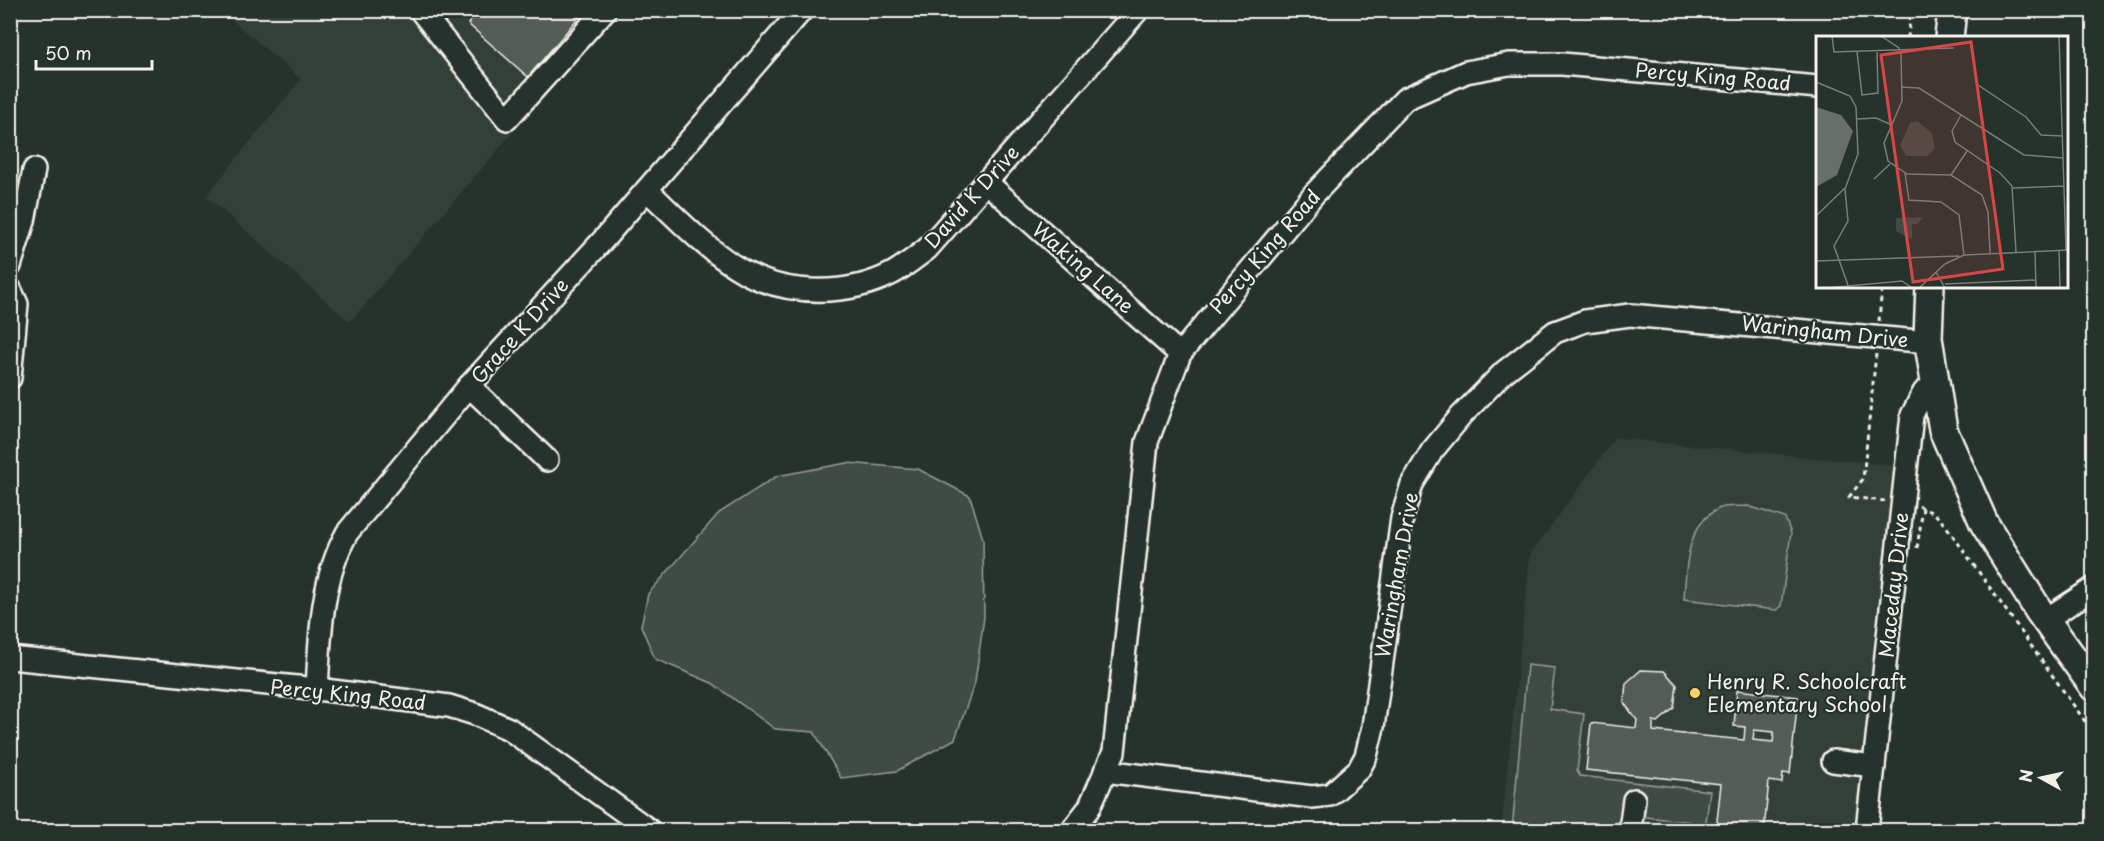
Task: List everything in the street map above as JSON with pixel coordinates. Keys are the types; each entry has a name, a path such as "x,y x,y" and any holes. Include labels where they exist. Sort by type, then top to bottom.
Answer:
{"main road":[{"path":"1949,36 1952,10"},
{"path":"1930,288 1929,342 1943,430 1984,523 2045,620 2094,687"}],"street":[{"path":"420,10 507,119 605,10"},
{"name":"Grace K Drive","path":"317,689 329,578 337,552 347,532 469,386 646,190 802,10"},
{"name":"David K Drive","path":"646,190 707,244 745,272 780,286 812,290 850,288 892,273 927,249 1138,10"},
{"name":"Percy King Road","path":"1072,831 1089,808 1114,752 1147,442 1180,354 1314,194 1405,99 1466,72 1509,64 1562,64 1816,87"},
{"path":"10,266 24,221 34,170"},
{"name":"Waking Lane","path":"986,182 1180,354"},
{"path":"10,289 17,304 10,378"},
{"name":"Waringham Drive","path":"1105,771 1312,797 1330,795 1359,769 1373,728 1401,530 1412,484 1432,451 1461,416 1504,372 1555,332 1585,321 1630,315 1929,342"},
{"name":"Maceday Drive","path":"1867,831 1912,415 1924,392 1936,384"},
{"path":"469,386 546,460"},
{"path":"2045,620 2094,588"},
{"name":"Percy King Road","path":"10,658 317,689 415,701 475,714 509,729 548,755 648,830"},
{"path":"1833,761 1874,766"},
{"path":"1630,831 1634,800"}],"path":[{"path":"1908,36 1911,10"},
{"path":"1882,288 1863,479 1849,497 1894,502"},
{"path":"1915,506 1935,514 1946,526 2094,734"}],"shaded area":[{"path":"221,11 617,11 350,322 206,196 301,79"},
{"name":"Henry R. Schoolcraft Elementary School","path":"1615,438 1898,466 1860,830 1501,830 1530,555"},
{"path":"847,463 918,469 970,496 983,539 984,617 975,682 955,739 897,771 841,778 814,732 775,729 712,683 655,659 641,626 648,594 719,513 777,476"},
{"path":"1748,506 1785,518 1791,533 1781,606 1776,610 1684,599 1687,561 1694,535 1700,524 1720,508"},
{"path":"1527,665 1555,668 1550,709 1584,714 1577,771 1580,776 1710,791 1705,830 1691,830 1691,822 1637,816 1635,830 1512,830"}],"building":[{"path":"479,10 585,10 528,77 468,24"},
{"path":"1641,670 1664,671 1677,685 1674,708 1658,722 1653,721 1653,731 1744,740 1745,727 1734,726 1737,690 1798,697 1790,774 1783,773 1782,783 1769,781 1764,830 1716,830 1721,784 1586,770 1591,723 1636,728 1637,720 1624,703 1626,683","holes":["1754,730 1774,732 1773,742 1753,740"]}],"railway":[{"path":"10,19 18,10"}],"place":[{"name":"Henry R. Schoolcraft Elementary School","path":"1695,693"}]}
